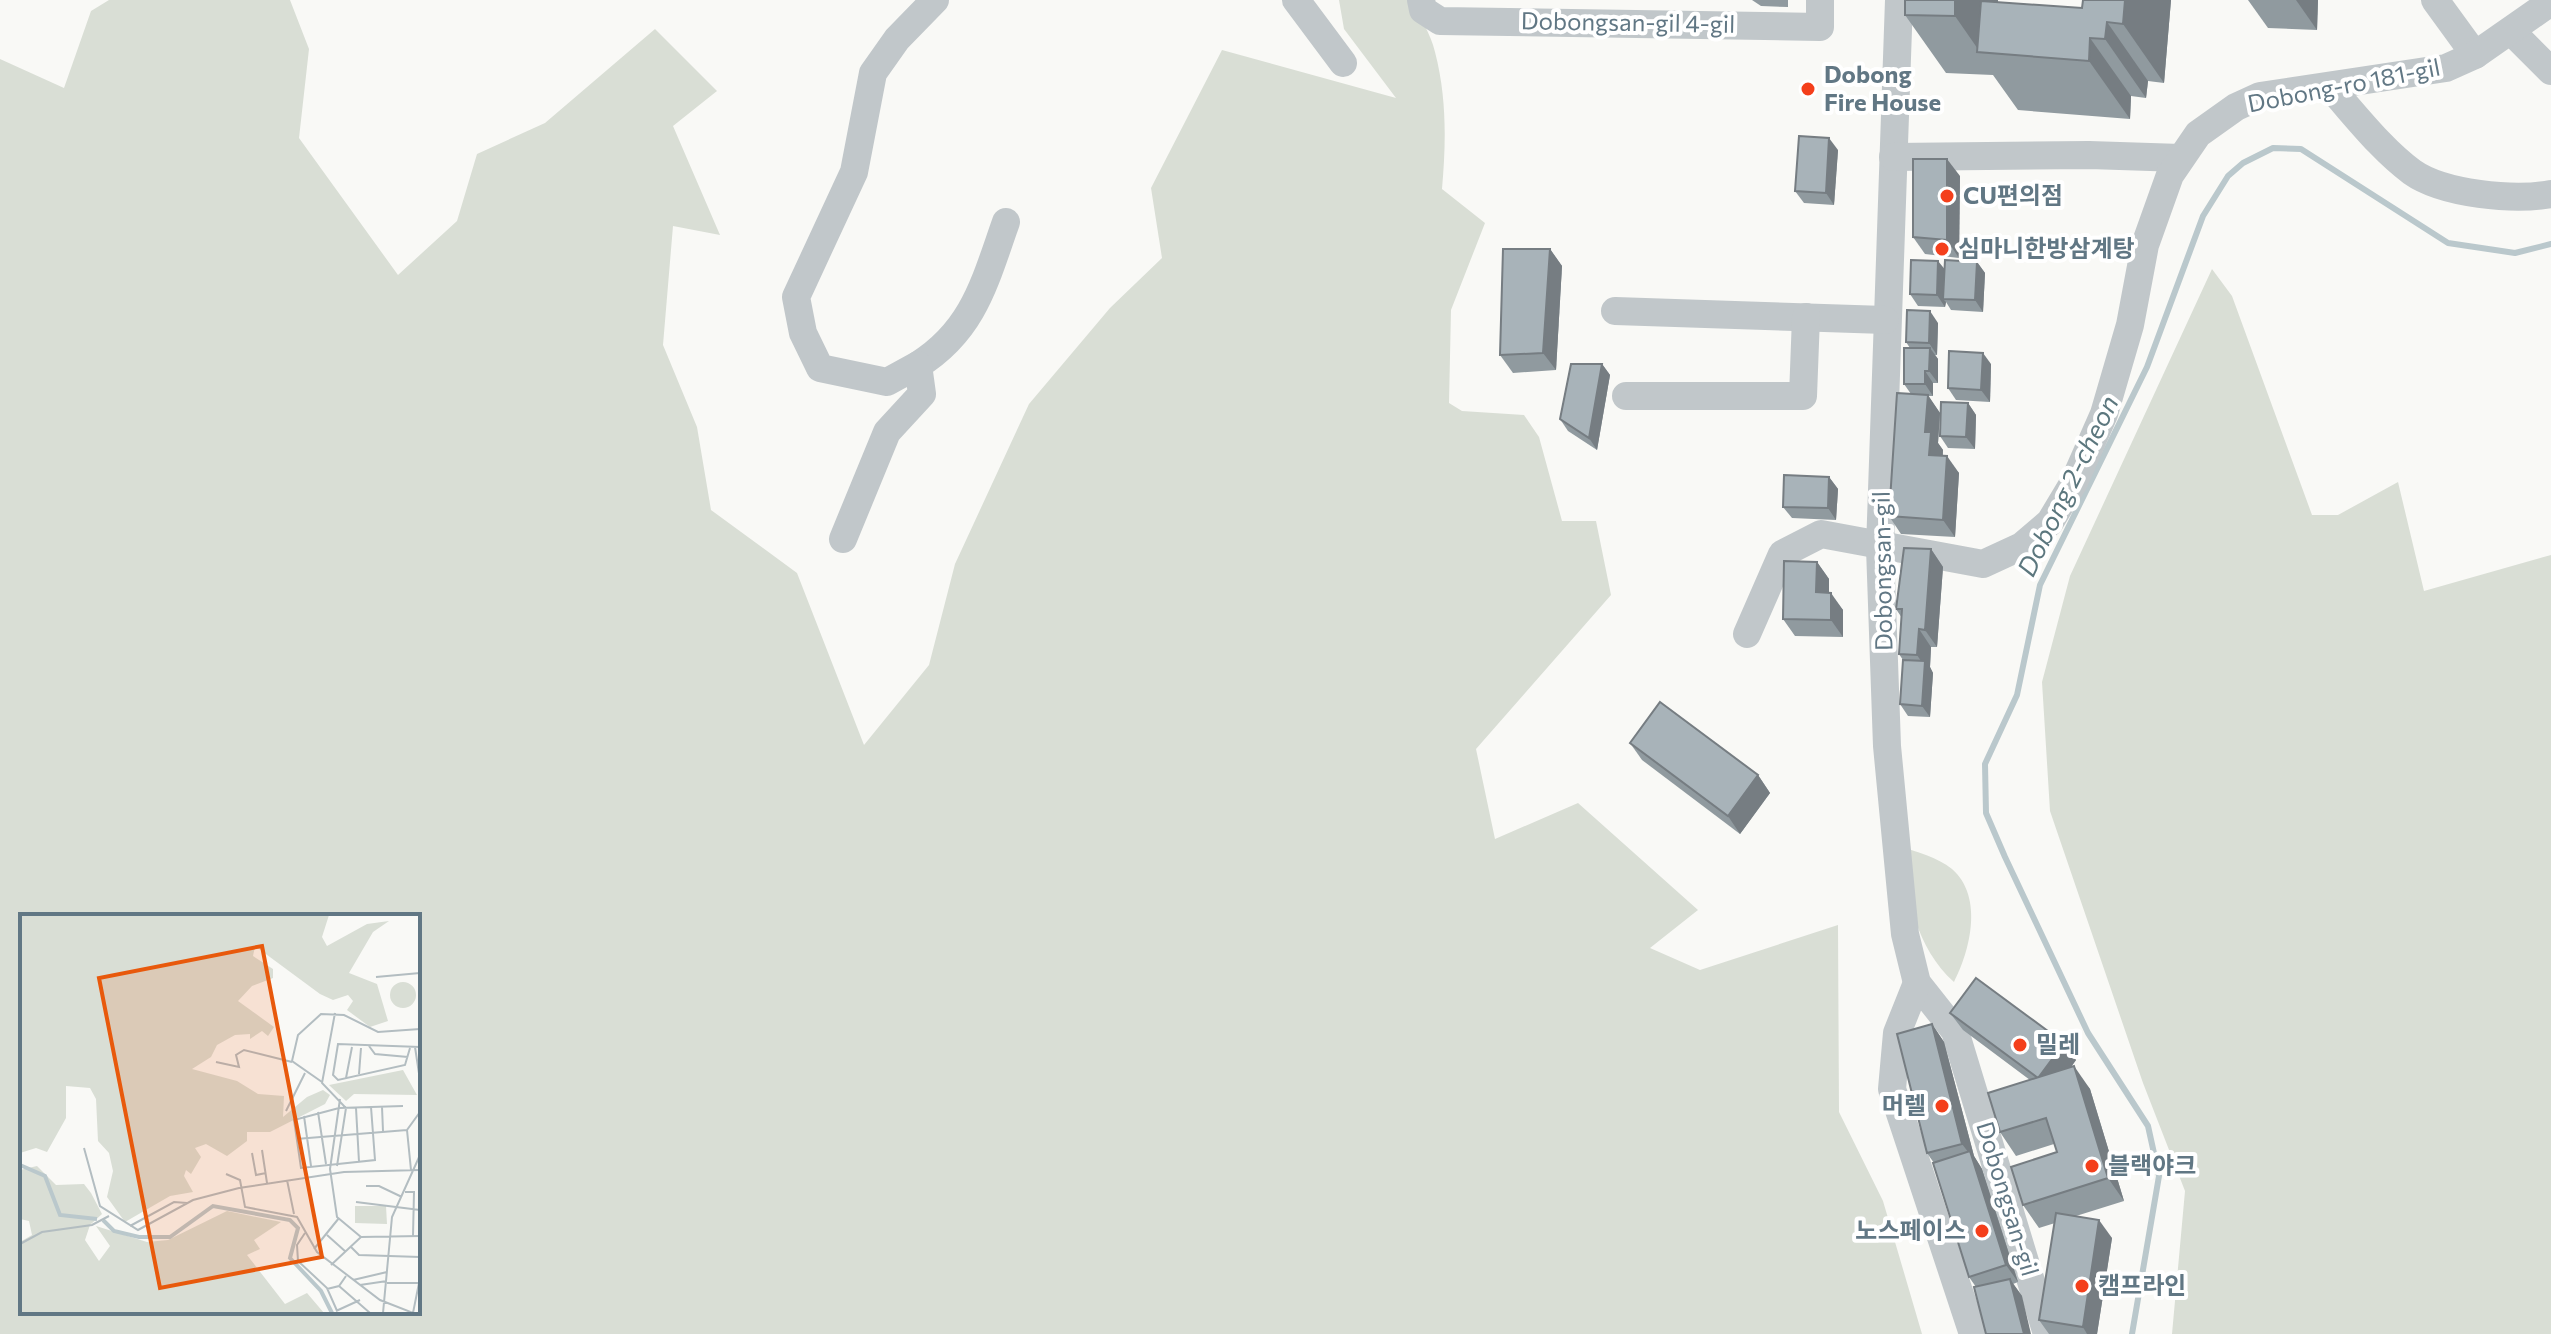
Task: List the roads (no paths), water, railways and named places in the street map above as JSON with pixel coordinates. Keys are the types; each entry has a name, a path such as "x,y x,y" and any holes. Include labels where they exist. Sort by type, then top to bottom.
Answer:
{"street":[{"path":"935,0 897,39 873,73 854,172 796,297 803,333 820,368 887,382 944,349 973,311 1006,222"},
{"path":"1296,0 1343,63"},
{"name":"Dobongsan-gil 4-gil","path":"1421,0 1423,10 1440,21 1583,11 1820,27 1820,0"},
{"name":"Dobongsan-gil","path":"1899,0 1885,320 1880,548 1891,788 1905,934 1917,983 1955,1031 2047,1334"},
{"name":"Dobong-ro 181-gil","path":"2435,0 2475,55"},
{"name":"Dobong-ro 181-gil","path":"1747,634 1782,554 1821,534 1880,548 1973,563 1993,562 2034,537 2058,513 2104,414 2130,325 2151,225 2163,191 2198,134 2247,101 2431,72 2475,55 2551,2"},
{"path":"2511,31 2551,71"},
{"path":"2330,87 2378,142 2421,178 2502,196 2551,194"},
{"path":"1893,157 2089,155 2181,158"},
{"path":"1615,311 1885,320"},
{"path":"1626,396 1803,396 1806,317"},
{"path":"843,539 887,432 922,394 918,365"},
{"path":"1917,983 1897,1033 1892,1089 1973,1334"}],"waterway":[{"name":"Dobong 2-cheon","path":"2132,1334 2159,1176 2148,1126 2088,1033 1986,813 1985,764 2017,695 2040,585 2147,367 2203,216 2228,176 2243,163 2273,148 2301,149 2448,243 2515,253 2551,244"}],"place":[{"name":"Dobong Fire House","path":"1808,89"},
{"name":"CU편의점","path":"1947,196"},
{"name":"심마니한방삼계탕","path":"1942,249"},
{"name":"밀레","path":"2020,1045"},
{"name":"머렐","path":"1942,1106"},
{"name":"블랙야크","path":"2092,1166"},
{"name":"노스페이스","path":"1982,1231"},
{"name":"캠프라인","path":"2082,1286"}]}
